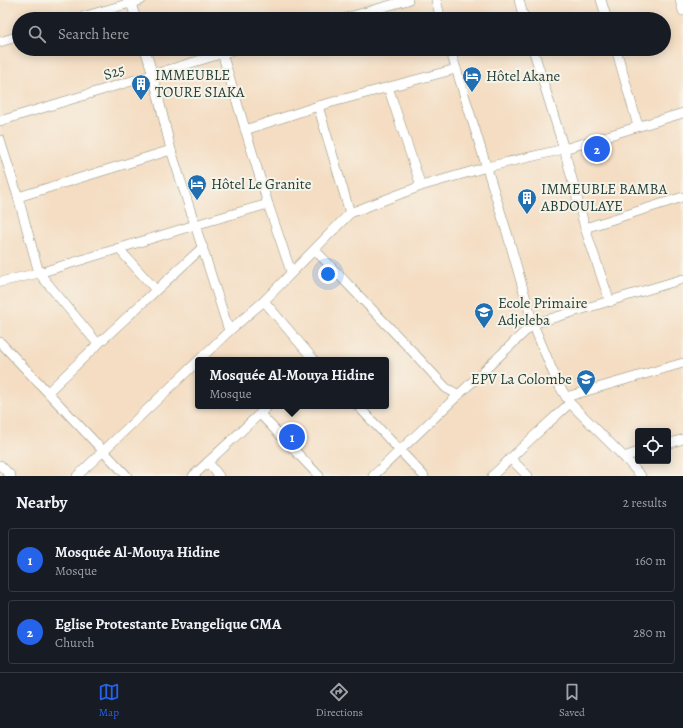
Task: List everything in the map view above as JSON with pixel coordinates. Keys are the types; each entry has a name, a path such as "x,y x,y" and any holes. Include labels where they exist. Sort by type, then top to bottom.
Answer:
{"street":[{"path":"97,12 131,1 141,0"},
{"path":"366,12 408,0"},
{"path":"436,0 439,12"},
{"path":"519,0 522,12"},
{"path":"601,0 605,12"},
{"path":"680,0 683,12"},
{"path":"131,1 134,12"},
{"path":"0,42 12,38"},
{"path":"147,56 171,150 229,332"},
{"name":"S25","path":"0,122 213,56"},
{"path":"223,56 268,204 291,272"},
{"path":"452,56 487,167 533,324 555,377 568,400 624,456 641,476"},
{"path":"535,56 564,149 585,228 610,302"},
{"path":"618,56 638,126"},
{"path":"245,130 318,106 456,69"},
{"path":"388,87 421,186"},
{"path":"318,106 350,213"},
{"path":"201,357 264,301 350,213 421,186 487,167 564,149 683,113"},
{"path":"0,140 18,196 38,273 98,344"},
{"path":"18,196 171,150"},
{"path":"585,228 683,197"},
{"path":"0,282 38,273 268,204"},
{"path":"48,392 203,247"},
{"path":"118,248 156,290"},
{"path":"315,250 446,388 460,395"},
{"path":"373,476 533,324 683,280"},
{"path":"264,301 311,357"},
{"path":"2,348 48,392 128,476"},
{"path":"77,476 195,363"},
{"path":"492,476 568,400 683,363"},
{"path":"193,476 265,409"},
{"path":"361,409 424,476"},
{"path":"260,414 319,476"},
{"path":"671,443 683,439"},
{"path":"624,456 635,453"},
{"path":"510,458 528,476"},
{"path":"208,462 219,476"},
{"path":"0,465 11,476"}],"place":[{"name":"Hôtel Akane","path":"472,93"},
{"name":"IMMEUBLE TOURE SIAKA","path":"141,101"},
{"name":"Eglise Protestante Evangelique CMA","path":"597,149"},
{"name":"Hôtel Le Granite","path":"197,201"},
{"name":"IMMEUBLE BAMBA ABDOULAYE","path":"527,215"},
{"name":"Ecole Primaire Adjeleba","path":"484,329"},
{"name":"EPV La Colombe","path":"586,396"},
{"name":"Mosquée Al-Mouya Hidine","path":"292,437"}]}
